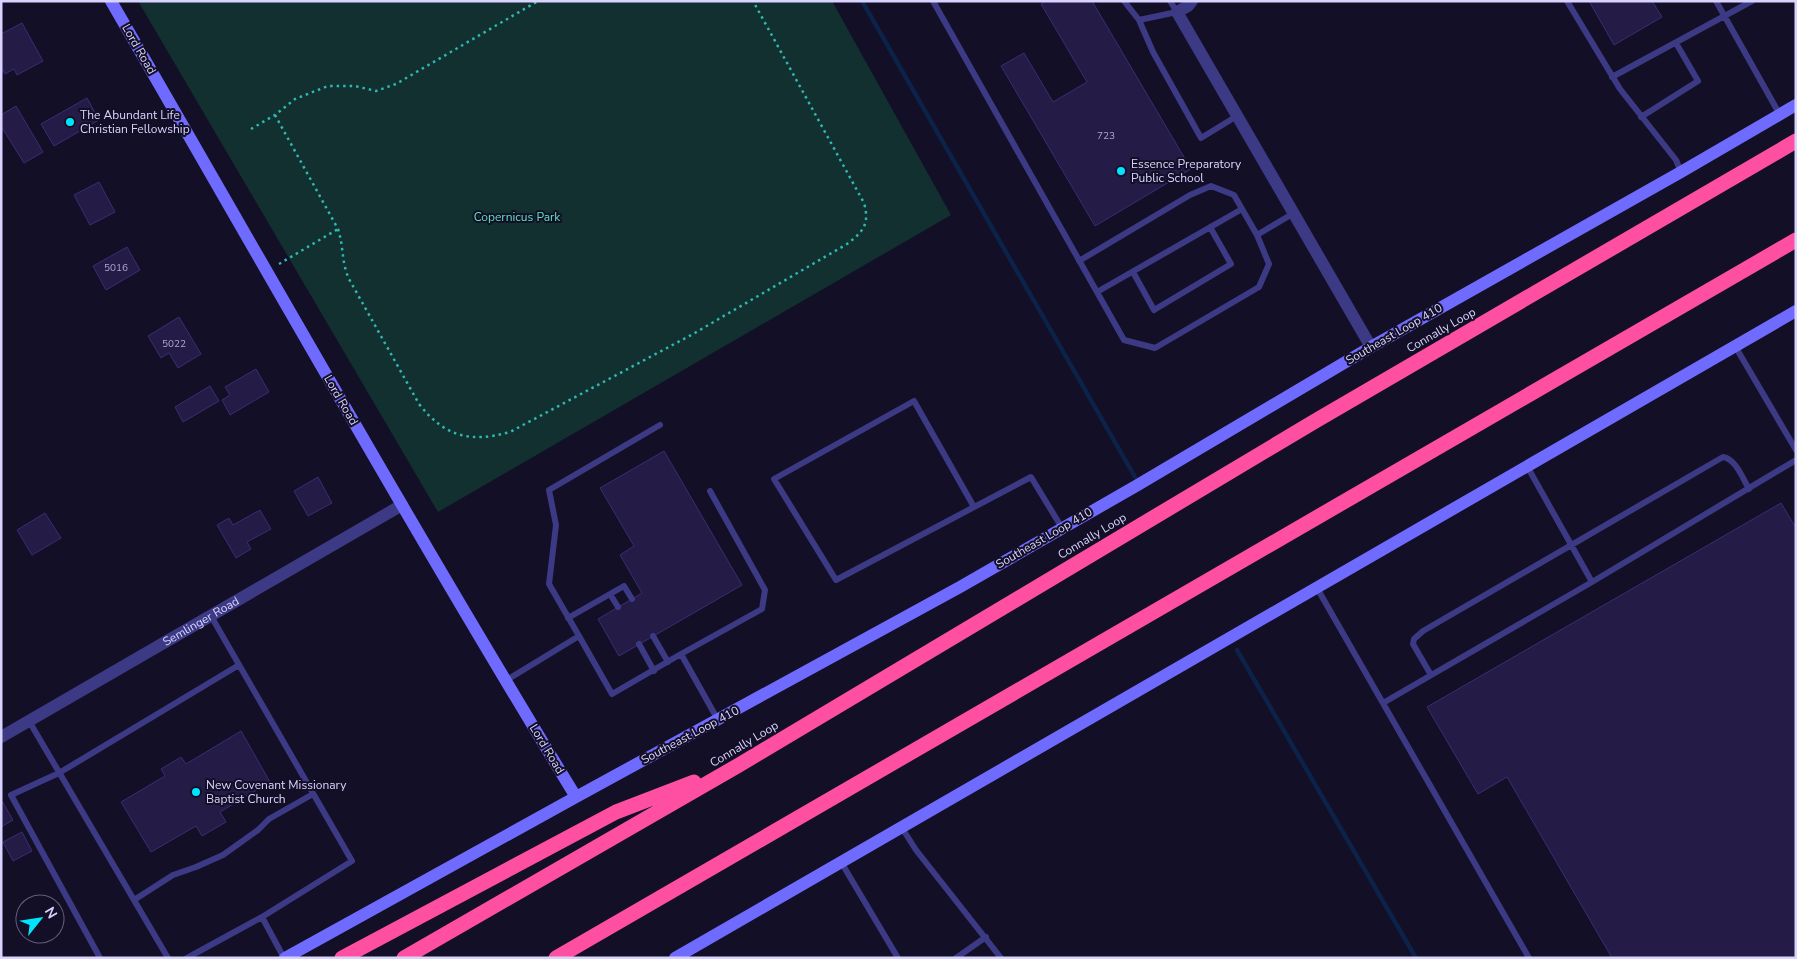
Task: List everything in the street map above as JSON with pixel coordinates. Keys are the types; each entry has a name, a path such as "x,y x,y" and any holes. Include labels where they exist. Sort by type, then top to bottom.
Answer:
{"highway":[{"name":"Connally Loop","path":"404,958 739,765 1282,440 1796,141"},
{"path":"556,958 1796,240"},
{"path":"342,958 616,812 739,765"}],"main road":[{"name":"Lord Road","path":"111,1 402,505 505,681 576,796"},
{"name":"Southeast Loop 410","path":"284,958 576,796 960,587 1371,347 1796,105"},
{"path":"675,958 1796,311"}],"street":[{"path":"1192,1 1188,6 1174,7 1371,347"},
{"name":"Semlinger Road","path":"1,737 402,505"}],"lane":[{"path":"933,1 1079,261 1124,340 1154,348 1259,286 1269,264 1258,235 1234,195 1210,186 1190,194 1079,261"},
{"path":"1124,1 1140,20 1153,52 1201,138 1237,116"},
{"path":"1568,1 1612,77 1676,160 1681,172"},
{"path":"1716,1 1780,115"},
{"path":"1612,77 1752,1"},
{"path":"1140,20 1174,7"},
{"path":"1641,117 1698,81 1676,43"},
{"path":"1097,292 1242,209"},
{"path":"1258,235 1294,213"},
{"path":"1133,272 1154,310 1231,264 1210,227"},
{"path":"1735,346 1796,450"},
{"path":"974,507 914,401 774,478 836,580 1031,477 1062,528"},
{"path":"660,425 549,490 556,525 549,584 612,694 762,609 765,590 710,491"},
{"path":"1431,675 1413,644 1417,635 1723,457 1728,458 1733,463 1749,489"},
{"path":"1383,703 1592,582 1796,460"},
{"path":"1527,466 1592,582"},
{"path":"568,618 624,586 632,599"},
{"path":"1317,588 1528,958"},
{"path":"610,594 618,607"},
{"path":"187,958 262,917 352,861 211,616"},
{"path":"505,681 579,636"},
{"path":"653,636 668,662"},
{"path":"639,644 654,670"},
{"path":"681,654 718,720"},
{"path":"100,958 11,795 59,772 240,665"},
{"path":"29,721 168,958"},
{"path":"134,900 173,875 223,855 258,830 269,819 313,794"},
{"path":"902,828 916,850 1001,958"},
{"path":"841,862 898,958"},
{"path":"262,917 284,958"},
{"path":"956,958 986,937"}],"path":[{"path":"251,129 275,115 295,99 328,86 343,85 376,91 390,87 538,1"},
{"path":"275,115 338,229 342,241 344,267 349,278 419,404 429,417 460,435 478,438 494,436 510,432 684,339 847,244 863,230 867,213 864,203 753,1"},
{"path":"267,271 338,229"}],"green space":[{"name":"Copernicus Park","path":"138,1 832,1 951,215 438,512"}],"building":[{"path":"1046,1 1092,1 1191,169 1095,226 1001,66 1024,53 1053,102 1087,82 1041,4"},
{"path":"1589,1 1652,1 1662,17 1614,45"},
{"path":"22,23 43,61 17,75 14,69 5,74 1,67 1,34"},
{"name":"The Abundant Life Christian Fellowship","path":"87,98 99,120 54,146 41,124"},
{"path":"16,106 43,152 24,163 1,126 1,115"},
{"path":"99,182 115,212 90,225 74,195"},
{"path":"127,247 140,270 106,290 93,266"},
{"path":"179,317 201,354 178,368 169,353 161,358 148,336"},
{"path":"256,369 269,392 230,415 222,400 230,395 225,387"},
{"path":"210,386 219,401 183,422 175,407"},
{"path":"664,451 742,585 619,656 598,619 642,593 620,555 634,546 600,488"},
{"path":"318,477 332,503 308,516 294,491"},
{"path":"1781,503 1796,528 1796,958 1612,958 1507,777 1478,794 1427,707"},
{"path":"260,510 271,529 247,542 251,549 236,558 217,525 229,518 233,525"},
{"path":"45,513 61,538 32,555 17,530"},
{"name":"New Covenant Missionary Baptist Church","path":"241,731 270,782 220,812 226,822 202,836 196,826 151,852 121,802 165,776 161,769 181,757 186,764"},
{"path":"1,802 13,820 1,827"},
{"path":"22,832 32,851 13,861 3,842"}],"waterway":[{"path":"862,1 1135,477"},
{"path":"1237,650 1416,958"}],"place":[{"name":"The Abundant Life Christian Fellowship","path":"70,122"},
{"name":"Essence Preparatory Public School","path":"1121,171"},
{"name":"New Covenant Missionary Baptist Church","path":"196,792"}]}
